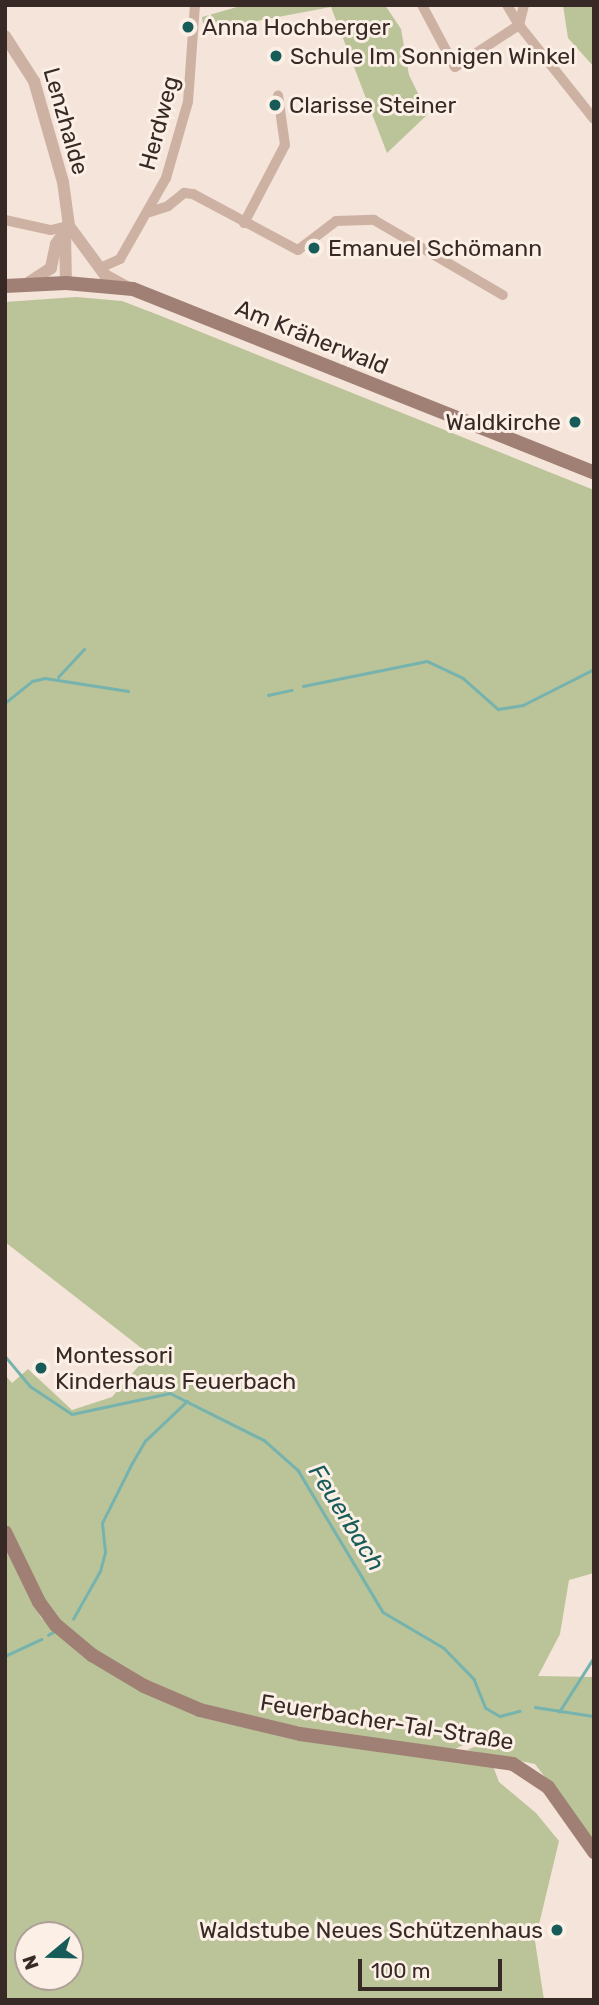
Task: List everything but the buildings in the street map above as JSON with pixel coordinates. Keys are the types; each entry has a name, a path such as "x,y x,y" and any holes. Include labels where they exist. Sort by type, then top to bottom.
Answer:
{"main road":[{"name":"Am Kräherwald","path":"5,286 66,283 130,289 594,472"},
{"name":"Feuerbacher-Tal-Straße","path":"5,1532 39,1602 56,1625 84,1649 144,1686 200,1710 300,1734 513,1763 548,1787 594,1852"}],"street":[{"name":"Herdweg","path":"100,268 120,258 150,212 184,125 194,54 195,5"},
{"path":"422,5 456,67 519,25 524,5"},
{"path":"507,5 519,25 594,119"},
{"name":"Lenzhalde","path":"5,36 32,75 62,182 67,230 66,283"},
{"path":"244,223 285,145 278,95"},
{"path":"150,212 168,206 184,193 298,250 336,221 373,220 503,295"},
{"path":"5,220 51,230 67,230"},
{"path":"25,284 51,268 56,244 67,230"},
{"name":"Lenzhalde","path":"67,230 100,268 130,289"},
{"path":"91,284 98,279 100,268"}],"green space":[{"path":"244,5 385,5 401,29 409,75 428,114 387,153 331,7 204,31 202,17"},
{"path":"563,5 594,5 594,67 568,38"},
{"path":"76,297 122,301 594,490 594,1573 569,1580 560,1634 538,1676 594,1677 594,1842 535,1764 467,1750 498,1737 498,1729 455,1749 326,1732 243,1716 171,1694 120,1667 70,1632 50,1610 5,1520 5,1375 12,1383 28,1369 72,1410 112,1397 149,1354 5,1242 5,302"},
{"path":"5,1543 41,1618 61,1635 170,1702 493,1766 499,1782 536,1813 559,1841 535,1941 544,2000 5,2000"}],"waterway":[{"path":"58,677 84,649"},
{"path":"303,686 427,661 463,678 498,709 523,705 594,669"},
{"path":"5,703 32,681 45,678 128,691"},
{"path":"268,695 291,690"},
{"name":"Feuerbach","path":"5,1356 30,1386 72,1414 170,1393 264,1440 298,1470 383,1612 444,1648 474,1679 486,1708 500,1716 519,1711"},
{"path":"73,1619 100,1571 105,1552 102,1523 131,1465 145,1441 187,1401"},
{"path":"48,1635 53,1632"},
{"path":"5,1656 41,1639"},
{"path":"559,1712 594,1657"},
{"path":"5,1663 5,1672"},
{"path":"535,1707 594,1716"}],"place":[{"name":"Anna Hochberger","path":"188,27"},
{"name":"Schule Im Sonnigen Winkel","path":"276,56"},
{"name":"Clarisse Steiner","path":"275,105"},
{"name":"Emanuel Schömann","path":"314,248"},
{"name":"Waldkirche","path":"575,422"},
{"name":"Montessori Kinderhaus Feuerbach","path":"41,1368"},
{"name":"Waldstube Neues Schützenhaus","path":"557,1930"}]}
